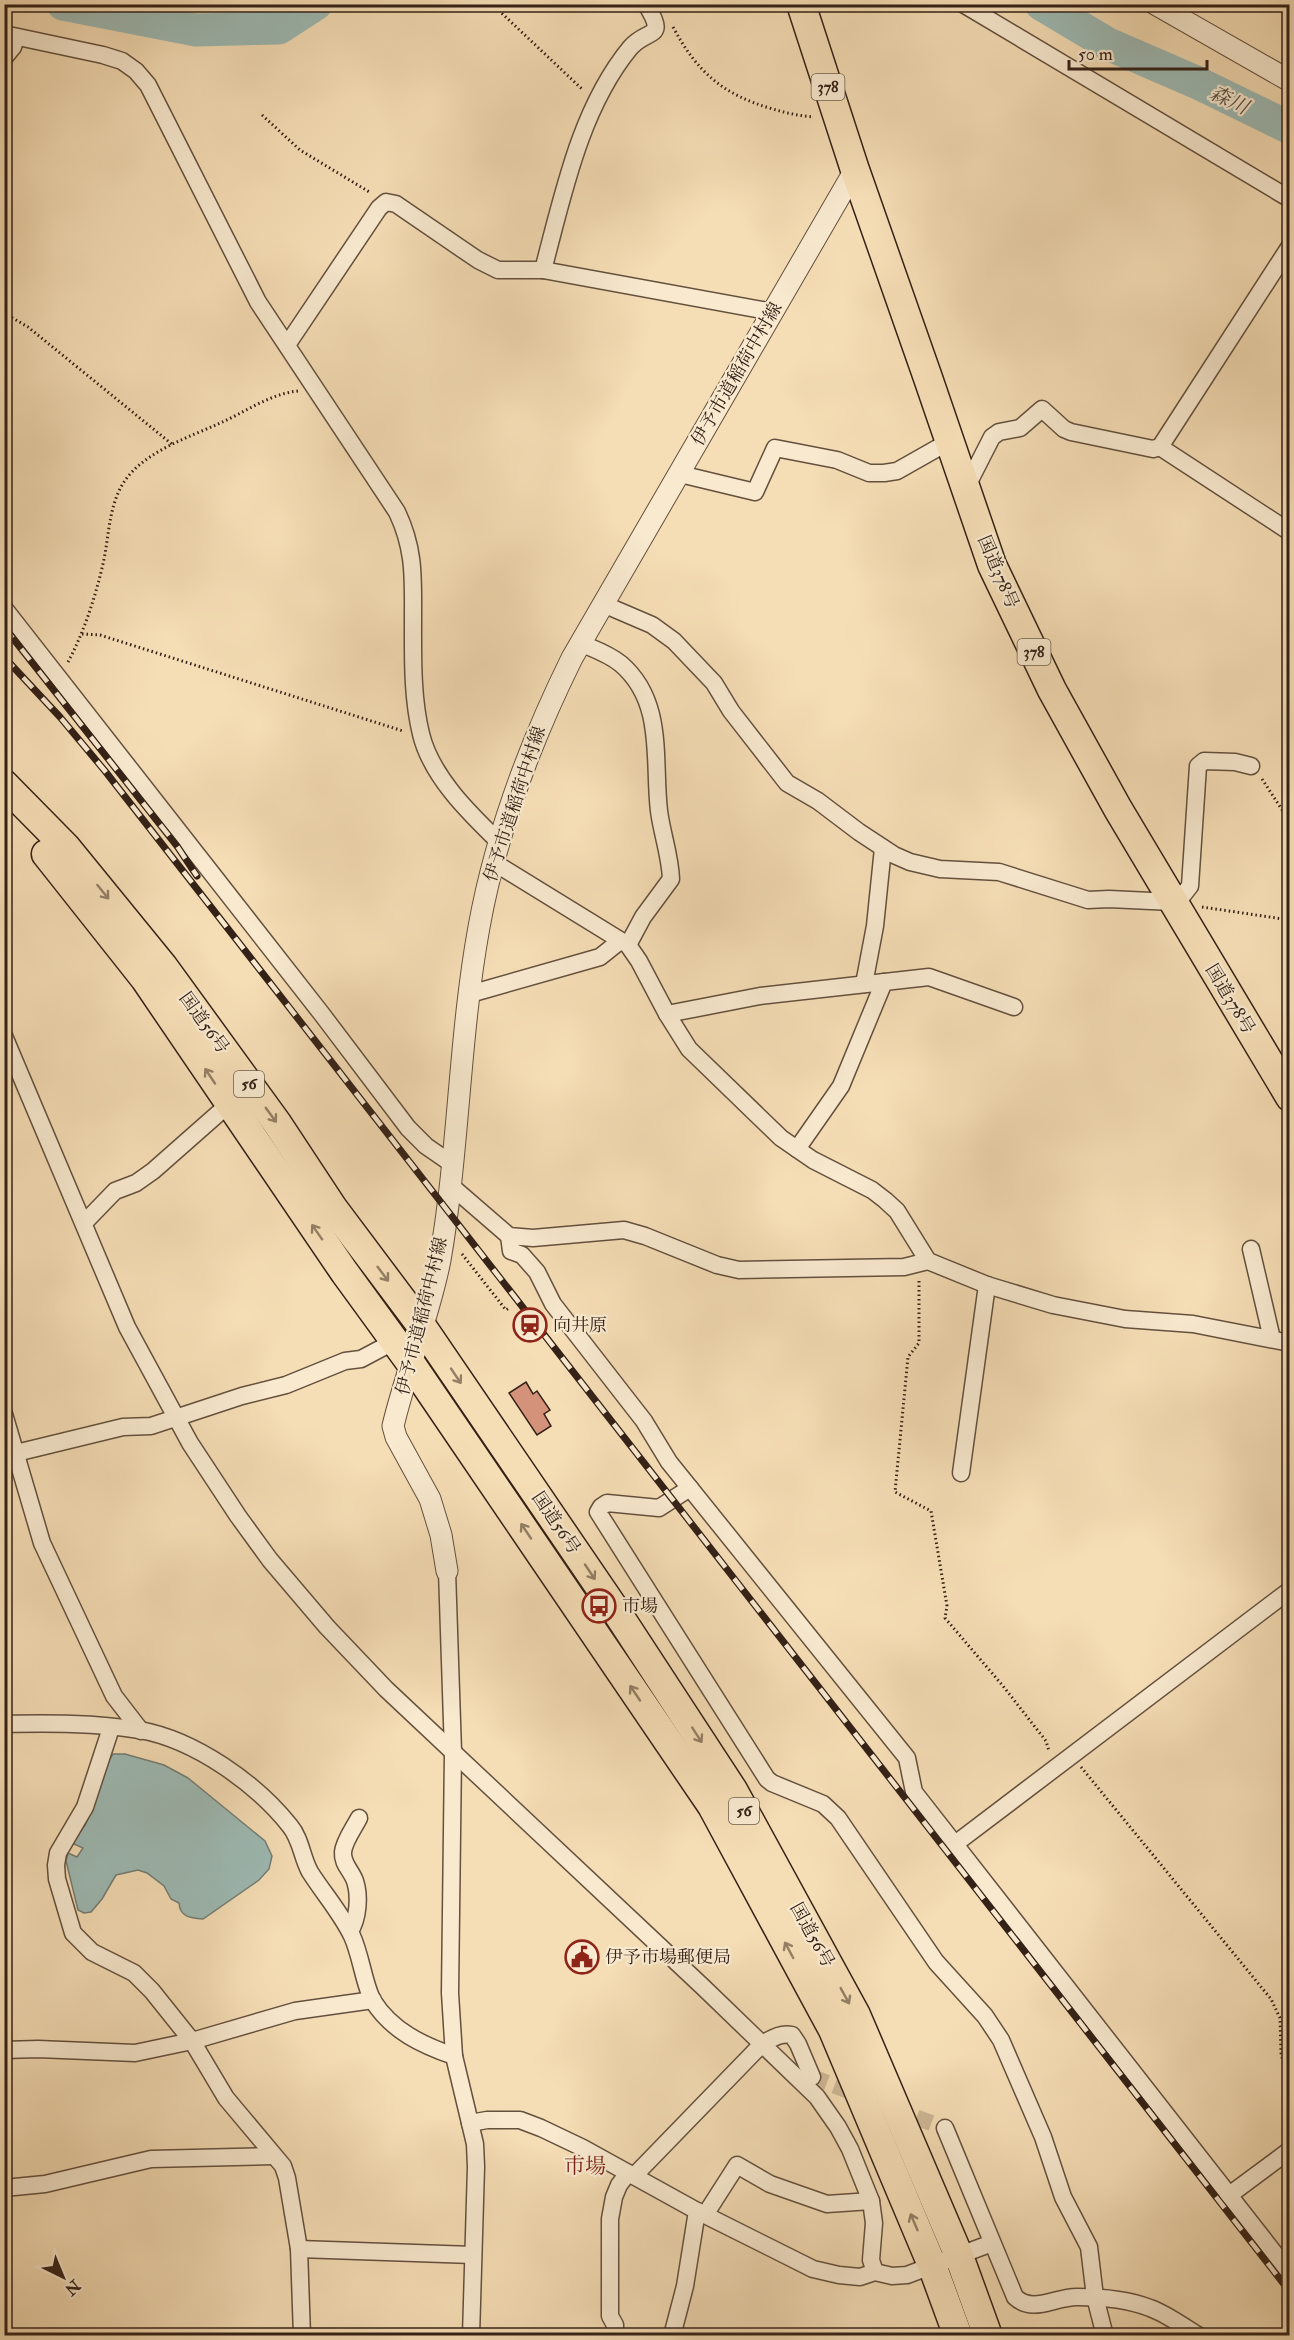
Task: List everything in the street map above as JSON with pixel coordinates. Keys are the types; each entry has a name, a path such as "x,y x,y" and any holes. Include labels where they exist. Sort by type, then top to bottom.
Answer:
{"highway":[{"name":"国道378号","path":"802,5 836,114 992,565 1052,690 1172,902 1290,1097"},
{"name":"国道56号","path":"4,784 66,847 163,966 277,1123 333,1208 423,1328 616,1611 733,1790 856,2015 959,2256 988,2336"},
{"name":"国道56号","path":"4,803 53,861 144,979 412,1365 712,1806 833,2030 932,2265 958,2336"}],"street":[{"path":"543,270 568,180 587,124 607,83 632,45 655,32 657,25 646,4"},
{"path":"963,4 1290,199"},
{"path":"1155,4 1290,81"},
{"path":"4,58 13,47 10,36 122,61 136,71 147,85 241,272 314,389 378,480 407,533 412,556 414,678 422,736 445,781 496,852 624,943 639,961 667,1014 689,1049 712,1073 781,1138 813,1160 872,1190 897,1211 924,1262"},
{"name":"伊予市道稲荷中村線","path":"447,1571 441,1535 433,1507 396,1437 393,1426 423,1328 439,1262 479,928 496,852 539,730 580,643 855,170"},
{"path":"287,345 379,208 386,202 396,204 489,267 498,270 543,270 773,312"},
{"path":"966,488 992,437 999,432 1020,428 1042,409 1064,429 1071,432 1153,449 1160,447 1290,246"},
{"path":"680,474 755,492 775,448 837,460 869,473 884,473 897,471 950,441"},
{"path":"1160,447 1290,532"},
{"path":"603,604 652,625 674,641 714,683 731,711 787,783 818,801 894,855 918,864 940,869 999,872 1088,900 1172,902 1183,895 1190,886 1198,766 1204,760 1235,762 1251,766"},
{"path":"4,608 321,1013 408,1128 426,1146 452,1164"},
{"path":"470,994 600,957 624,943 671,879 659,810 652,713 634,679 614,659 580,643"},
{"path":"864,984 875,926 883,848"},
{"path":"667,1014 760,996 929,977 1014,1007"},
{"path":"797,1149 840,1086 884,982"},
{"path":"4,1036 127,1327 176,1417 226,1498 270,1560 327,1627 386,1689 817,2097 850,2149 871,2201 874,2223 871,2260 875,2272"},
{"path":"84,1223 115,1191 136,1183 153,1171 230,1104"},
{"path":"450,1185 509,1236 533,1238 624,1230 717,1265 739,1270 904,1267 924,1262 987,1285 1053,1305 1115,1317 1193,1324 1290,1343"},
{"path":"509,1236 511,1251 522,1255 537,1272 553,1304 644,1421 669,1462 907,1758 914,1792 1290,2273"},
{"path":"1251,1249 1272,1338"},
{"path":"961,1473 987,1285"},
{"path":"16,1453 123,1427 151,1426 242,1396 286,1385 345,1361 361,1359 395,1341"},
{"path":"4,1414 42,1543 114,1696 141,1731"},
{"path":"690,1488 659,1508 607,1503 598,1512 766,1779 823,1804 838,1818 936,1962 994,2028 1043,2137 1063,2197 1089,2247 1095,2297 1104,2336"},
{"path":"447,1571 453,1752 450,1993 454,2056 475,2144 477,2190 471,2336"},
{"path":"955,1844 1290,1590"},
{"path":"4,1724 66,1723 141,1731 170,1738 228,1769 257,1792 290,1826 308,1868 350,1931 373,2000 400,2030 416,2042 454,2056"},
{"path":"111,1728 85,1807 58,1853 57,1879 73,1933 92,1952 134,1973 152,1990 192,2041 226,2098 283,2166 299,2249 302,2336"},
{"path":"350,1931 356,1922 357,1893 355,1882 343,1861 343,1849 359,1818"},
{"path":"4,2050 135,2053 192,2041 295,2011 373,2000"},
{"path":"615,2336 615,2325 610,2316 610,2219 619,2185 762,2044 783,2034 792,2035 813,2077"},
{"path":"470,2123 487,2120 520,2120 552,2133 701,2213 813,2269 839,2275 860,2277 875,2272 892,2276 907,2275 992,2243"},
{"path":"945,2128 1015,2297 1022,2304 1033,2306 1073,2297 1108,2298 1152,2308 1199,2336"},
{"path":"1228,2196 1290,2150"},
{"path":"4,2188 45,2184 151,2159 274,2156"},
{"path":"672,2336 701,2213 737,2165 770,2184 827,2204 871,2201"},
{"path":"299,2249 473,2254"}],"path":[{"path":"492,4 597,103"},
{"path":"671,24 684,49 715,83 733,95 794,115 812,117 836,114"},
{"path":"262,115 300,150 386,202"},
{"path":"4,313 28,327 173,445"},
{"path":"59,678 82,634 99,581 111,529 111,512 116,497 130,474 144,462 173,445 271,398 290,392 314,389"},
{"path":"82,634 100,635 422,736"},
{"path":"1251,766 1290,822"},
{"path":"1172,902 1290,920"},
{"path":"462,1254 506,1310 509,1308"},
{"path":"924,1262 919,1343 908,1357 895,1492 931,1511 947,1606 945,1618 1003,1686 1046,1742 1050,1756"},
{"path":"1071,1755 1272,1999 1280,2018 1281,2053 1290,2090"}],"water":[{"path":"113,1754 125,1754 164,1765 188,1778 265,1841 272,1856 269,1869 259,1880 203,1919 184,1914 179,1903 171,1899 164,1886 147,1873 138,1870 116,1875 102,1899 91,1912 84,1913 78,1910 66,1861 68,1853 77,1857 83,1848 72,1843 85,1825 94,1806 102,1771"}],"building":[{"path":"526,1382 533,1394 537,1391 550,1410 544,1414 551,1426 537,1435 509,1393"}],"waterway":[{"name":"森川","path":"63,4 196,30 279,28 316,4"},
{"name":"森川","path":"1041,4 1108,44 1198,83 1290,128"}],"tunnel":[{"path":"812,2077 862,2096"},
{"path":"894,2109 945,2128"}],"railway":[{"path":"4,627 177,846 197,876"},
{"path":"4,657 60,717 105,771 1290,2292"}],"place":[{"name":"向井原","path":"530,1325"},
{"name":"市場","path":"599,1606"},
{"name":"伊予市場郵便局","path":"582,1957"}],"district":[{"name":"市場","path":"585,2166"}]}
